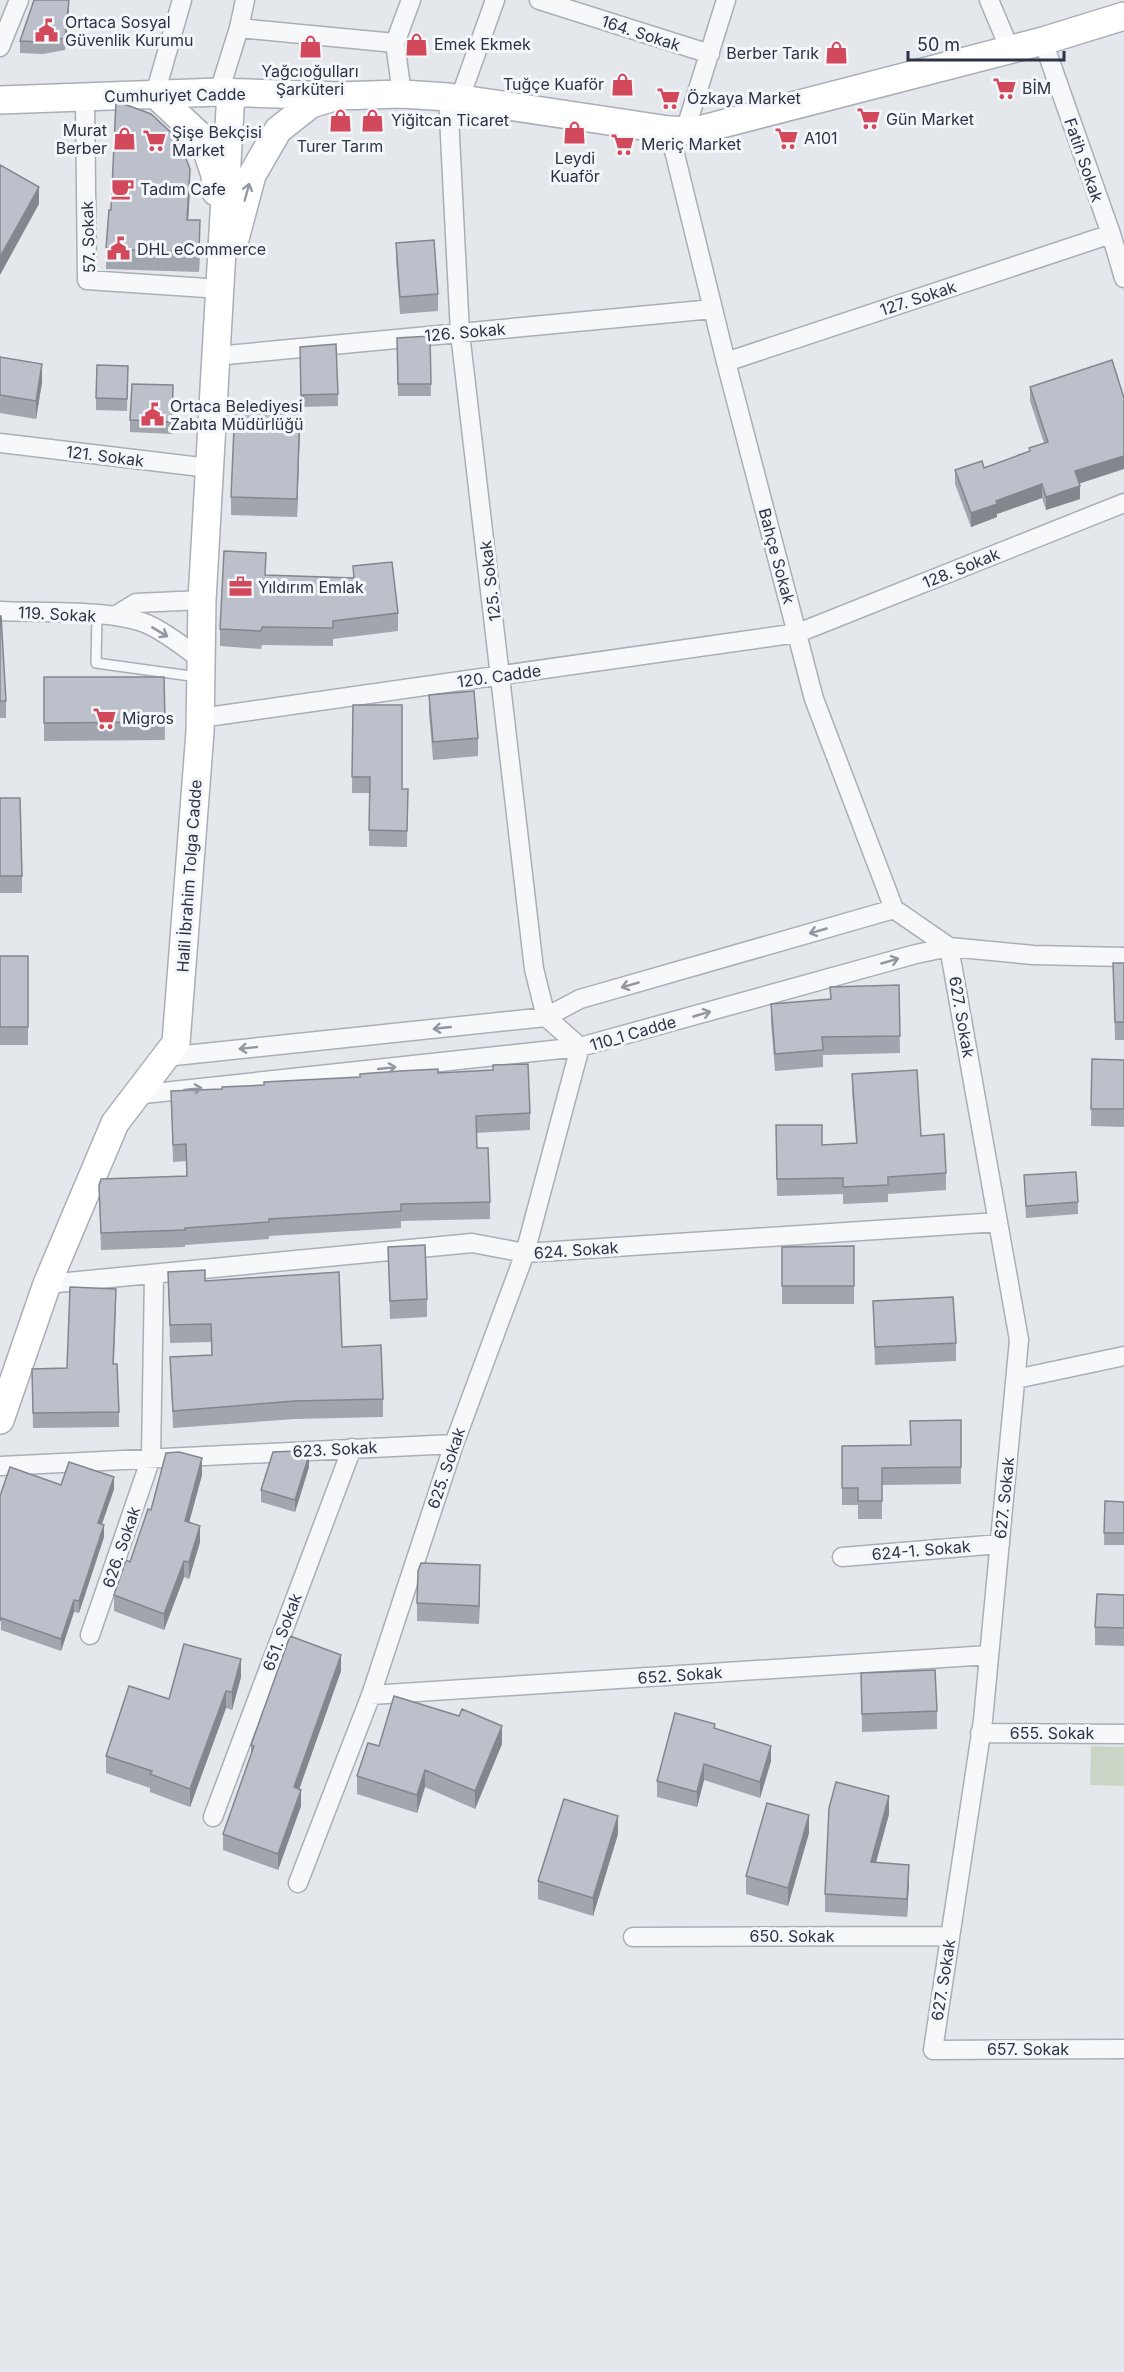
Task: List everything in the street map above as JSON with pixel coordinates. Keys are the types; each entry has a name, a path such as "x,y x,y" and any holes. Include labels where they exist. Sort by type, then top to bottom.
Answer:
{"street":[{"path":"0,46 19,0"},
{"path":"182,0 155,94 203,139 215,175 221,290"},
{"path":"221,290 225,92 245,0"},
{"path":"402,94 395,43 411,0"},
{"path":"454,98 495,0"},
{"name":"164. Sokak","path":"539,0 710,54"},
{"path":"677,130 710,54 726,0"},
{"path":"989,0 1010,50"},
{"name":"Cumhuriyet Cadde","path":"0,100 225,92 338,96 402,94 454,98 696,131 1010,50 1124,16"},
{"path":"239,28 395,43"},
{"name":"Fatih Sokak","path":"1043,41 1111,234 1124,278"},
{"path":"221,290 252,175 278,130 311,104 338,96"},
{"name":"57. Sokak","path":"85,97 87,280 221,290"},
{"name":"125. Sokak","path":"454,98 460,333 534,969 546,1017"},
{"name":"Bahçe Sokak","path":"677,130 713,309 814,699 894,909"},
{"name":"127. Sokak","path":"726,362 1111,234"},
{"name":"Halil İbrahim Tolga Cadde","path":"0,1420 47,1284 115,1123 176,1042 200,718 202,600 221,290"},
{"name":"126. Sokak","path":"216,356 713,309"},
{"name":"121. Sokak","path":"0,443 209,468"},
{"name":"128. Sokak","path":"798,633 1124,503"},
{"path":"106,616 136,603 202,600"},
{"name":"119. Sokak","path":"0,611 106,616 146,623 201,668"},
{"name":"120. Cadde","path":"200,718 798,633"},
{"path":"165,1057 546,1017 580,999 894,909 950,948"},
{"name":"110_1 Cadde","path":"135,1095 580,1047 916,954 950,948 1033,955 1124,957"},
{"name":"627. Sokak","path":"933,2050 980,1733 1019,1340 950,948"},
{"path":"546,1017 580,1047"},
{"name":"625. Sokak","path":"298,1883 371,1695 454,1444 525,1253 580,1047"},
{"name":"624. Sokak","path":"47,1284 472,1243 525,1253 998,1222"},
{"name":"626. Sokak","path":"90,1635 151,1458 154,1275"},
{"path":"1016,1379 1124,1356"},
{"name":"623. Sokak","path":"0,1466 454,1444"},
{"name":"651. Sokak","path":"213,1817 352,1448"},
{"name":"624-1. Sokak","path":"842,1557 1000,1544"},
{"name":"652. Sokak","path":"371,1695 989,1655"},
{"name":"655. Sokak","path":"980,1733 1124,1734"},
{"name":"650. Sokak","path":"633,1937 950,1936"},
{"name":"657. Sokak","path":"933,2050 1124,2049"}],"lane":[{"path":"106,616 96,663 201,668"}],"green space":[{"path":"1091,1746 1124,1747 1124,1786 1090,1785"}],"building":[{"name":"Ortaca Sosyal Güvenlik Kurumu","path":"34,0 69,0 65,38 43,42 20,41"},
{"path":"116,101 151,114 179,140 190,169 187,220 200,220 199,252 106,249 109,210 111,210"},
{"path":"0,165 39,187 0,257"},
{"path":"434,240 438,294 400,297 396,243"},
{"path":"430,336 431,384 398,384 397,338"},
{"path":"336,344 338,394 301,395 300,347"},
{"path":"0,357 42,364 36,401 0,395"},
{"path":"1112,360 1124,398 1124,456 1075,471 1080,486 1046,497 1042,484 971,513 955,470 982,461 984,468 1048,442 1030,387"},
{"path":"97,365 128,366 127,399 96,398"},
{"name":"Ortaca Belediyesi Zabıta Müdürlüğü","path":"132,384 173,385 172,422 130,420"},
{"path":"235,405 300,407 297,499 231,497"},
{"path":"224,551 266,553 265,575 354,578 353,566 392,562 398,613 333,621 333,628 262,627 261,631 220,629"},
{"path":"1,616 6,701 0,701"},
{"name":"Migros","path":"44,677 164,677 165,722 44,723"},
{"path":"474,691 478,738 433,742 429,695"},
{"path":"353,705 402,705 402,789 408,789 407,831 369,830 370,777 352,777"},
{"path":"0,798 20,798 22,876 0,876"},
{"path":"0,956 28,956 28,1027 0,1027"},
{"path":"1113,963 1124,963 1124,1022 1115,1022"},
{"path":"899,985 900,1036 822,1037 823,1050 775,1054 771,1004 831,999 830,987"},
{"path":"1092,1059 1124,1060 1124,1109 1091,1109"},
{"path":"528,1064 530,1113 476,1116 477,1148 488,1148 490,1202 401,1204 401,1211 269,1219 269,1222 185,1228 185,1230 101,1233 99,1185 101,1179 187,1176 186,1144 173,1145 171,1091 264,1085 264,1082 360,1077 360,1074 400,1071 438,1069 438,1073 493,1070 493,1065"},
{"path":"917,1070 921,1136 944,1134 946,1173 888,1177 888,1185 843,1187 843,1178 777,1179 776,1125 822,1125 822,1145 857,1143 852,1074"},
{"path":"1076,1172 1078,1202 1026,1206 1024,1175"},
{"path":"425,1245 427,1299 390,1301 388,1247"},
{"path":"854,1246 854,1286 782,1286 782,1247"},
{"path":"205,1270 205,1281 339,1272 342,1347 381,1345 383,1399 295,1401 173,1411 170,1357 212,1355 211,1324 170,1325 168,1272"},
{"path":"70,1287 116,1289 113,1364 117,1364 119,1412 33,1413 32,1369 67,1368"},
{"path":"953,1297 956,1343 875,1347 873,1301"},
{"path":"961,1420 961,1467 882,1468 882,1501 858,1501 858,1488 842,1488 842,1446 911,1445 910,1421"},
{"path":"297,1451 309,1455 295,1500 261,1490 273,1452"},
{"path":"179,1452 202,1458 185,1521 200,1526 189,1562 184,1561 164,1614 114,1595 126,1560 130,1562 148,1509 151,1510 166,1453"},
{"path":"69,1462 114,1477 98,1523 104,1525 79,1601 74,1600 61,1639 1,1618 0,1621 0,1496 10,1467 61,1485"},
{"path":"1105,1501 1124,1502 1124,1533 1104,1533"},
{"path":"421,1563 480,1565 479,1606 417,1603 418,1571"},
{"path":"1097,1594 1124,1595 1124,1628 1095,1627"},
{"path":"290,1636 341,1655 294,1787 301,1790 278,1854 223,1834 254,1746 251,1745"},
{"path":"184,1644 241,1659 232,1692 226,1691 190,1789 150,1774 152,1771 106,1756 129,1686 169,1699"},
{"path":"935,1670 937,1711 862,1714 861,1673"},
{"path":"394,1696 459,1716 462,1709 502,1726 475,1791 425,1770 417,1795 357,1776 368,1743 379,1746"},
{"path":"675,1713 715,1724 714,1728 771,1746 760,1782 704,1764 697,1792 657,1781"},
{"path":"836,1782 889,1796 871,1862 909,1865 907,1899 825,1894 829,1808"},
{"path":"564,1799 618,1816 593,1898 538,1881"},
{"path":"767,1803 809,1815 788,1888 746,1876"}],"place":[{"name":"Ortaca Sosyal Güvenlik Kurumu","path":"47,31"},
{"name":"Emek Ekmek","path":"416,44"},
{"name":"Yağcıoğulları Şarküteri","path":"310,46"},
{"name":"Berber Tarık","path":"837,53"},
{"name":"Tuğçe Kuaför","path":"622,84"},
{"name":"BİM","path":"1004,88"},
{"name":"Özkaya Market","path":"669,98"},
{"name":"Gün Market","path":"868,119"},
{"name":"Yiğitcan Ticaret","path":"373,120"},
{"name":"Turer Tarım","path":"340,121"},
{"name":"Leydi Kuaför","path":"575,133"},
{"name":"A101","path":"786,138"},
{"name":"Murat Berber","path":"125,139"},
{"name":"Şişe Bekçisi Market","path":"154,141"},
{"name":"Meriç Market","path":"623,144"},
{"name":"Tadım Cafe","path":"122,189"},
{"name":"DHL eCommerce","path":"119,249"},
{"name":"Ortaca Belediyesi Zabıta Müdürlüğü","path":"152,415"},
{"name":"Yıldırım Emlak","path":"240,587"},
{"name":"Migros","path":"104,718"}]}
